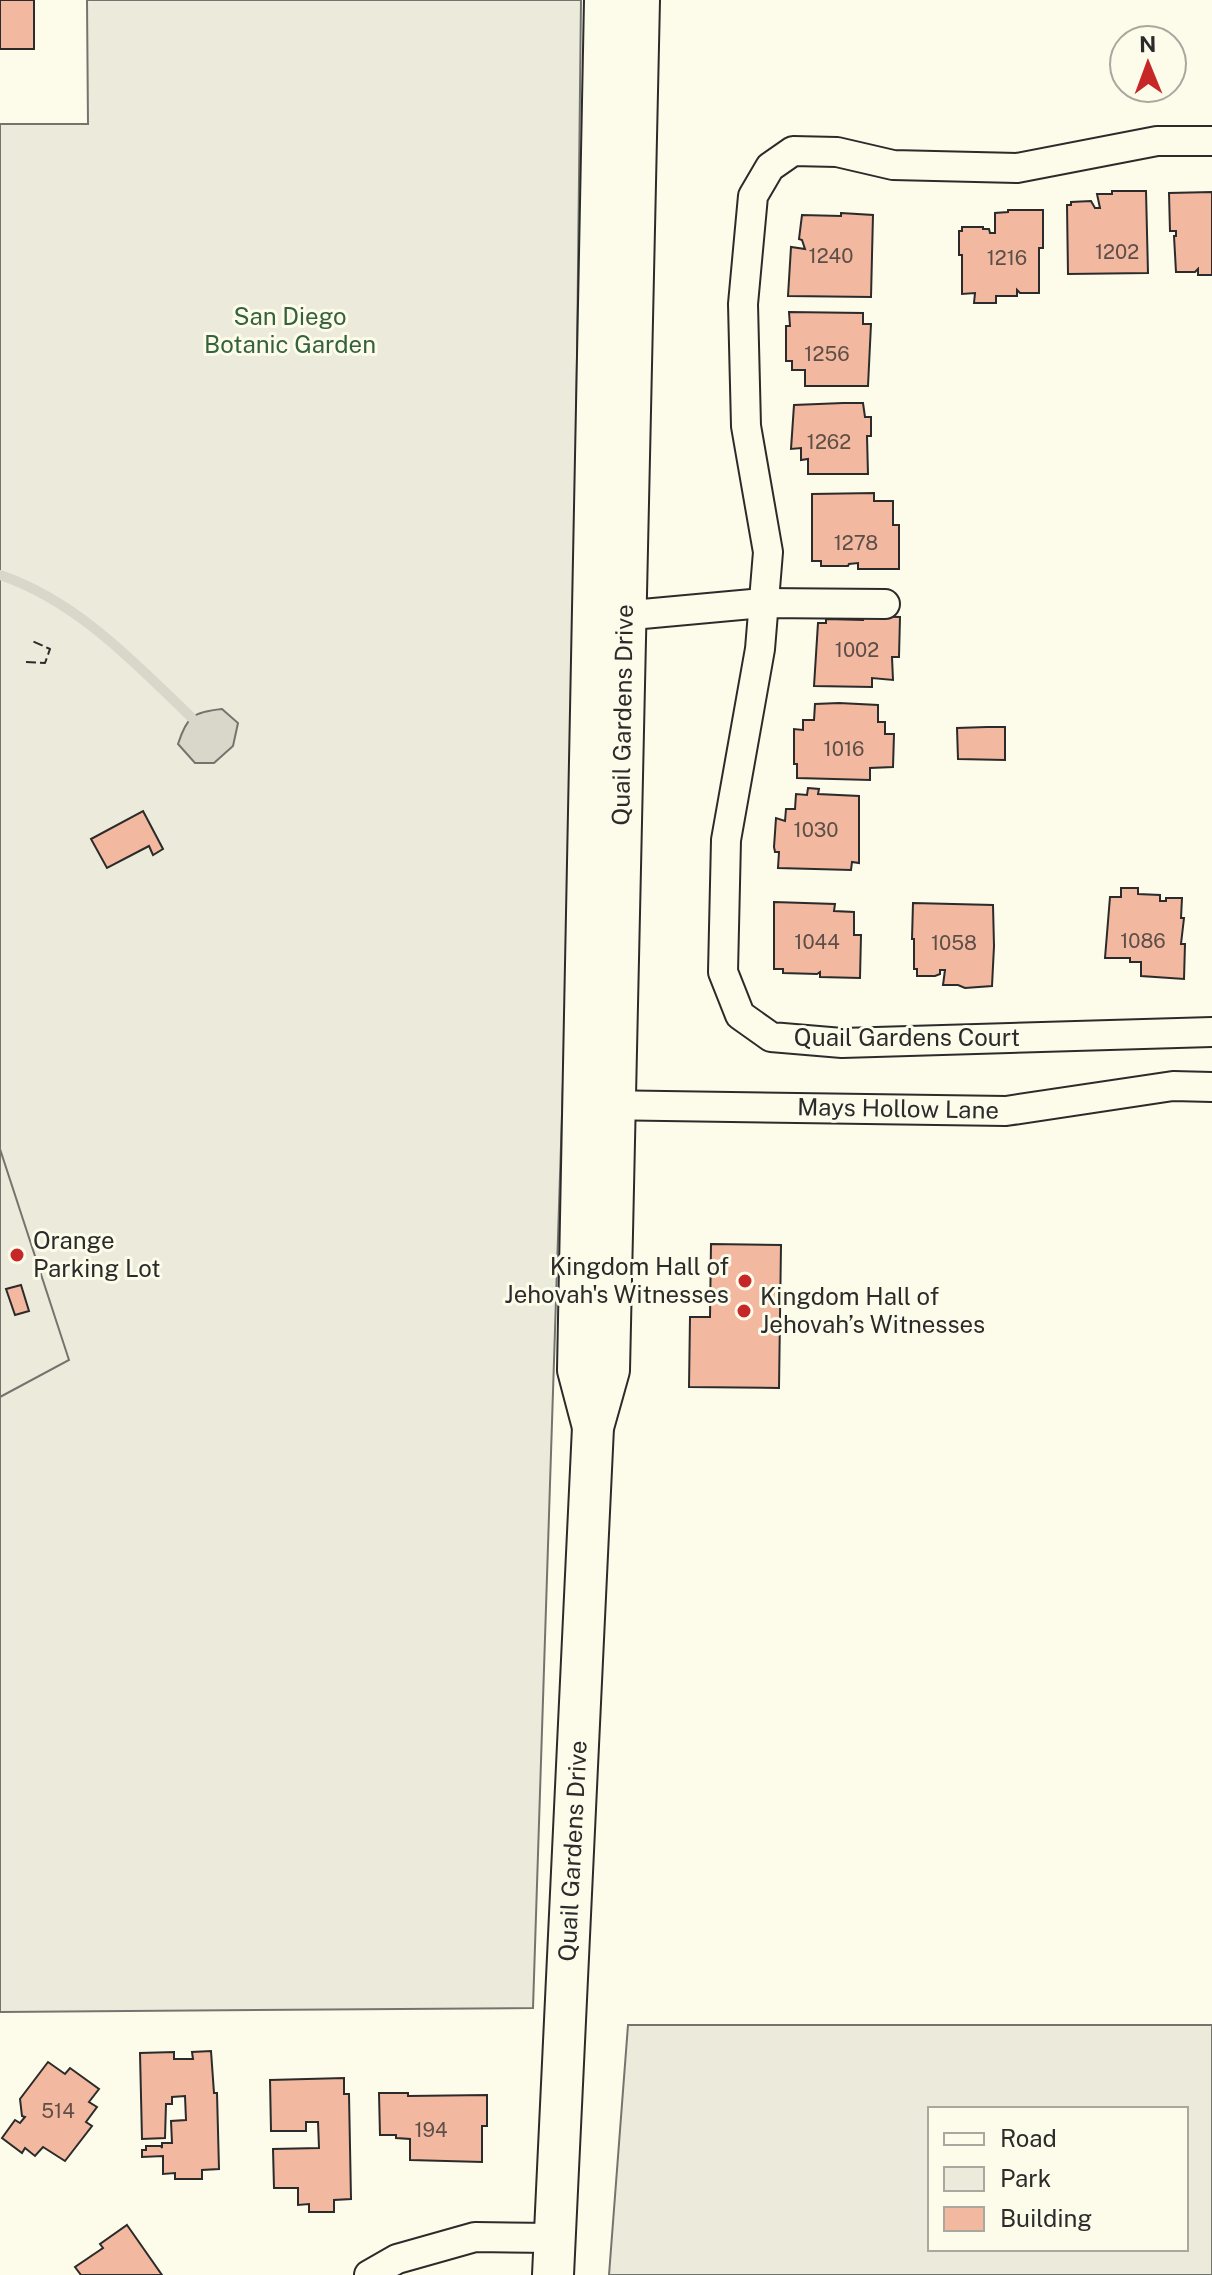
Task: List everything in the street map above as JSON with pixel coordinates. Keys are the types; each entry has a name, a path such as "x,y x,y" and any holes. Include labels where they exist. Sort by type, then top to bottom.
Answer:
{"main road":[{"name":"Quail Gardens Drive","path":"605,0 609,617"},
{"name":"Quail Gardens Drive","path":"553,2257 593,1427 609,1370 598,1105 609,617 639,0"}],"street":[{"name":"Quail Gardens Court","path":"1212,141 1157,141 1017,168 893,165 837,152 793,151 770,167 753,196 743,304 746,426 768,552 760,649 726,840 723,972 740,1015 771,1037 842,1043 1212,1032"},
{"path":"609,617 763,603 885,604"},
{"name":"Mays Hollow Lane","path":"598,1105 1006,1111 1173,1086 1212,1087"},
{"path":"369,2275 397,2259 475,2237 553,2257"}],"green space":[{"name":"San Diego Botanic Garden","path":"87,0 581,0 572,806 533,2008 0,2012 0,124 88,124"},
{"path":"628,2025 1212,2025 1212,2275 609,2275"}],"shaded area":[{"path":"222,709 238,723 233,746 214,763 195,763 178,744 188,721 198,714"},
{"name":"Orange Parking Lot","path":"0,1149 69,1360 0,1397"}],"building":[{"path":"0,0 34,0 34,49 0,49"},
{"path":"1112,191 1146,191 1148,273 1068,274 1067,205 1091,201 1095,208 1100,208 1097,194 1112,194"},
{"path":"1212,192 1212,275 1198,275 1198,269 1195,272 1176,272 1176,231 1170,231 1169,193"},
{"path":"1043,210 1039,293 1020,293 1017,290 1017,296 996,296 996,303 974,303 975,293 962,294 959,231 962,227 983,227 995,233 995,213"},
{"path":"841,213 873,215 871,297 788,296 791,247 805,249 799,239 802,215 841,216"},
{"path":"789,312 863,313 863,324 871,324 868,386 805,386 805,370 792,370 792,361 786,361"},
{"path":"863,403 865,417 871,417 871,436 867,436 868,474 808,474 808,459 801,460 801,448 791,449 794,405"},
{"path":"874,493 874,501 893,501 893,525 899,525 899,569 858,569 858,563 821,566 821,561 812,561 812,494"},
{"path":"863,616 900,617 899,657 892,657 893,680 872,678 872,687 814,686 818,623 826,623 826,619 863,620"},
{"path":"815,704 878,705 878,722 885,722 885,734 894,734 893,767 870,768 870,780 797,778 794,729 803,730 803,720 814,720"},
{"path":"1005,727 1005,760 958,759 957,728"},
{"path":"808,788 819,789 818,794 859,796 859,863 852,862 851,870 778,868 779,852 775,852 774,847 776,818 785,821 786,809 795,809 796,794 807,795"},
{"path":"143,811 163,849 153,855 149,846 107,868 91,839"},
{"path":"1121,888 1138,888 1138,894 1160,895 1160,901 1182,898 1184,979 1141,976 1141,962 1130,962 1130,958 1105,958 1110,897 1121,897"},
{"path":"774,902 835,904 834,911 854,912 854,935 861,935 860,978 820,977 820,972 783,973 783,969 774,969"},
{"path":"913,903 993,905 992,986 965,988 943,985 945,970 940,970 940,974 935,976 917,976 912,939"},
{"name":"Kingdom Hall of Jehovah's Witnesses","path":"711,1244 781,1245 779,1388 689,1387 690,1317 710,1317"},
{"path":"21,1285 29,1311 15,1315 6,1289"},
{"path":"211,2051 214,2093 217,2093 219,2169 202,2170 202,2179 175,2179 175,2173 163,2174 163,2156 142,2157 142,2150 146,2150 146,2146 162,2148 162,2143 172,2143 171,2121 186,2120 185,2096 172,2097 172,2104 166,2104 165,2138 142,2139 140,2053 174,2052 174,2059 193,2059 192,2052"},
{"path":"48,2062 65,2074 70,2068 99,2089 89,2102 97,2107 86,2122 92,2126 65,2161 43,2147 35,2156 25,2148 22,2153 2,2138 15,2120 20,2123 25,2117 22,2116 20,2099"},
{"path":"344,2078 344,2094 349,2094 351,2199 334,2200 334,2212 309,2212 309,2204 298,2205 298,2188 274,2188 273,2149 319,2148 318,2122 306,2122 306,2131 271,2131 270,2080"},
{"path":"379,2093 408,2093 408,2096 487,2095 487,2126 482,2126 482,2162 410,2160 410,2139 380,2135"},
{"path":"127,2225 162,2275 81,2275 75,2267 103,2248 100,2244"}],"waterway":[{"path":"0,575 28,586 80,617 127,655 192,718"}],"fence":[{"path":"26,662 45,663 50,649 30,640"}],"place":[{"name":"Orange Parking Lot","path":"17,1255"},
{"name":"Kingdom Hall of Jehovah's Witnesses","path":"745,1281"},
{"name":"Kingdom Hall of Jehovah’s Witnesses","path":"744,1311"}]}
